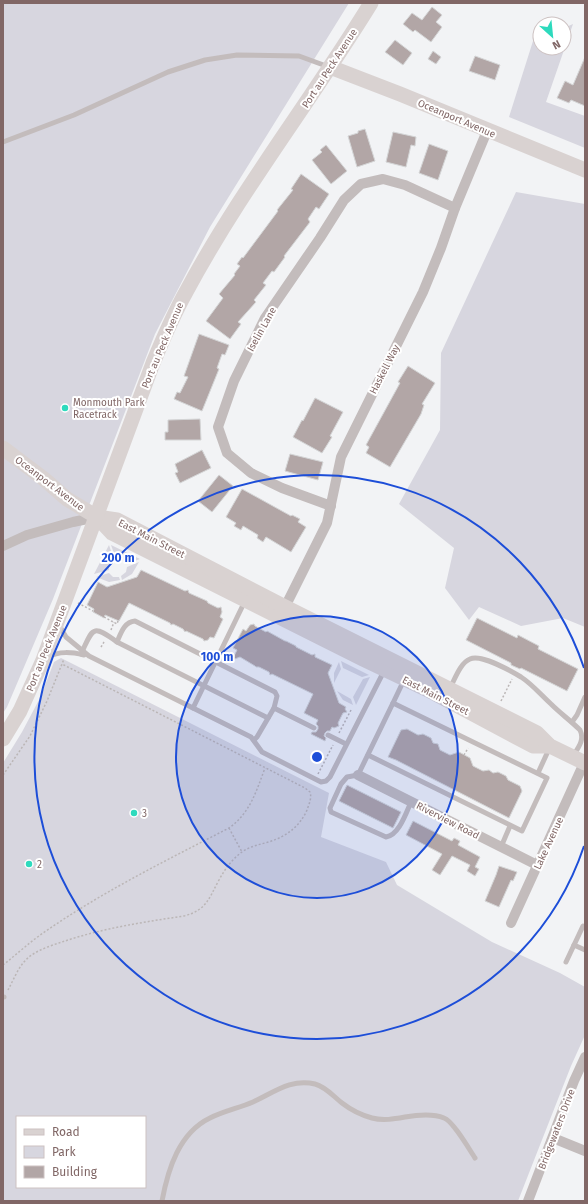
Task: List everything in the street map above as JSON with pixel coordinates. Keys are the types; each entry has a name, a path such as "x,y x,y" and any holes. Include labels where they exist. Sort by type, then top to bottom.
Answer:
{"main road":[{"name":"Port au Peck Avenue","path":"3,739 20,711 43,660 153,363 185,293 233,212 330,67 370,3"},
{"name":"Oceanport Avenue","path":"330,67 487,131 584,168"},
{"name":"Oceanport Avenue","path":"3,448 44,479 67,499 96,517"},
{"name":"East Main Street","path":"96,517 112,533 385,670 406,674 449,689 537,733 550,746 581,761"},
{"name":"East Main Street","path":"96,517 117,520 285,607 406,674 434,693 532,746 550,746"}],"street":[{"name":"Haskell Way","path":"285,607 327,523 341,457 423,292 455,208 487,131"},
{"name":"Iselin Lane","path":"331,506 282,488 251,473 227,454 218,427 234,381 265,318 344,200 361,184 383,179 405,185 455,208"},
{"path":"3,546 27,535 96,517"},
{"path":"3,553 19,544 27,535"},
{"name":"Lake Avenue","path":"511,923 581,761"},
{"name":"Riverview Road","path":"358,775 537,865"},
{"name":"Bridgewaters Drive","path":"528,1201 574,1080 585,1057"},
{"path":"553,1138 585,1151"}],"lane":[{"path":"3,142 74,114 168,72 205,60 237,55 299,56 330,67"},
{"path":"193,708 246,600"},
{"path":"58,621 61,630 82,653"},
{"path":"117,642 125,625 135,621 275,692 277,696 274,708 254,740"},
{"path":"82,653 92,632 97,631 268,718"},
{"path":"69,640 75,644 81,645 86,643 88,640"},
{"path":"43,660 59,652 82,653 89,656 251,737 262,752 321,782 328,779 385,670"},
{"path":"449,689 465,662 469,659 480,658 520,676 580,730 584,736 582,740 581,761"},
{"path":"406,674 394,704 358,775 347,777 341,784 330,808 331,812 386,837 391,836 396,832 411,802"},
{"path":"572,722 577,715 585,697"},
{"path":"368,755 522,832 547,778 394,704"},
{"path":"274,708 314,728"},
{"path":"328,735 346,744"},
{"path":"538,773 550,746"},
{"path":"501,847 510,826"},
{"path":"566,962 583,926"},
{"path":"574,945 585,950"},
{"path":"162,1201 169,1171 180,1146 195,1127 211,1117 253,1102 277,1089 295,1083 315,1084 324,1088 350,1109 372,1118 387,1119 424,1115 445,1118 454,1126 475,1158"}],"path":[{"path":"78,604 93,611"},
{"path":"104,617 117,624 118,621"},
{"path":"110,632 114,622"},
{"path":"3,775 30,736 47,702 65,657"},
{"path":"4,997 22,964 29,957 44,948 92,932 184,916 201,909 229,865 242,852 257,845 282,837 292,831 300,822 307,810 311,798 310,789 265,768 62,664"},
{"path":"501,702 512,678"},
{"path":"338,734 351,710"},
{"path":"318,774 334,743"},
{"path":"464,755 469,746"},
{"path":"3,965 46,931 106,893 238,822 248,809 265,768"},
{"path":"229,828 242,852"}],"green space":[{"name":"Monmouth Park Racetrack","path":"3,3 349,3 210,227 155,334 53,599 7,707 3,713"},
{"path":"532,44 532,56 562,56 546,102 585,116 585,148 509,117"},
{"path":"516,192 585,204 585,627 563,618 521,626 479,607 469,620 445,588 454,548 399,504 440,430 441,353"},
{"path":"109,545 114,560 109,564 109,570 94,574"},
{"path":"111,545 140,559 126,564 122,560 116,559"},
{"path":"139,562 132,574 122,580 121,576 126,572 127,567"},
{"path":"109,573 113,577 119,577 120,580 109,582 96,577"},
{"path":"61,658 329,793 321,837 386,862 397,885 492,942 560,973 585,987 585,1035 571,1066 518,1201 3,1201 3,763 40,698 54,662"},
{"path":"341,661 369,675 362,677 343,668"},
{"path":"339,662 341,669 334,683 334,673"},
{"path":"370,677 356,705 353,697 363,679"},
{"path":"337,691 351,699 353,705 343,700"}],"building":[{"path":"432,7 442,15 436,22 442,27 431,42 415,30 413,32 403,24 412,13 422,20"},
{"path":"395,40 412,53 403,65 385,52"},
{"path":"433,51 441,57 436,64 428,59"},
{"path":"475,56 500,65 495,80 469,71"},
{"path":"585,57 585,106 571,100 569,103 557,98 565,81 573,85"},
{"path":"365,129 375,161 357,167 348,136"},
{"path":"393,132 416,137 415,146 411,145 406,167 386,162"},
{"path":"429,144 448,151 438,180 419,173"},
{"path":"326,145 347,171 331,184 312,160 322,152 320,150"},
{"path":"301,174 329,194 319,209 316,207 308,219 310,222 284,256 285,257 274,272 272,271 263,283 266,285 254,300 256,302 238,322 241,324 230,339 206,321 223,298 219,294 235,275 234,274 240,266 237,264 293,190 291,189"},
{"path":"199,334 229,345 225,355 222,354 217,368 219,369 202,411 174,399 177,392 180,393 188,377 184,376"},
{"path":"408,366 435,383 422,404 424,405 421,414 390,467 366,453 369,447 366,445 400,383 398,382"},
{"path":"315,398 343,412 330,436 332,437 322,453 293,437"},
{"path":"200,419 201,440 165,440 165,432 168,432 168,420"},
{"path":"202,450 211,468 180,483 175,473 178,472 175,464"},
{"path":"290,454 323,462 318,480 285,471"},
{"path":"219,475 233,486 212,512 198,501"},
{"path":"242,489 291,516 292,515 300,519 298,522 306,527 291,552 266,537 263,542 257,538 258,535 243,526 241,530 234,526 236,523 226,517"},
{"path":"141,570 185,591 188,590 189,593 218,608 221,607 222,612 220,617 223,619 214,638 210,637 208,640 204,641 203,639 186,631 185,632 183,629 173,624 171,625 170,623 129,603 119,621 105,615 104,618 93,612 94,609 87,605 98,582 107,587 137,577"},
{"path":"477,618 517,638 518,635 539,646 538,649 578,669 567,691 521,668 520,669 511,665 511,663 466,640"},
{"path":"254,624 266,632 267,631 312,655 315,654 315,657 332,665 328,673 339,703 346,707 345,709 347,712 343,713 338,723 339,726 334,728 332,727 330,731 325,733 325,741 311,734 312,732 316,732 318,729 316,724 318,720 304,713 313,694 272,674 270,675 269,672 256,667 240,657 232,660 237,650 233,648 243,629 246,631 250,625"},
{"path":"407,729 418,735 423,734 431,738 433,743 438,744 440,750 450,755 459,752 470,758 473,766 483,771 489,770 493,773 498,772 506,776 508,780 520,786 522,791 509,818 388,757 401,730"},
{"path":"347,785 401,812 393,828 339,801"},
{"path":"413,821 452,841 454,838 460,841 458,845 480,857 475,867 479,869 475,876 467,871 470,865 452,856 440,875 432,870 442,854 406,835"},
{"path":"499,866 517,872 513,881 511,880 499,907 485,901"}],"place":[{"name":"Monmouth Park Racetrack","path":"65,408"},
{"name":"3","path":"134,813"},
{"name":"2","path":"29,864"}]}
